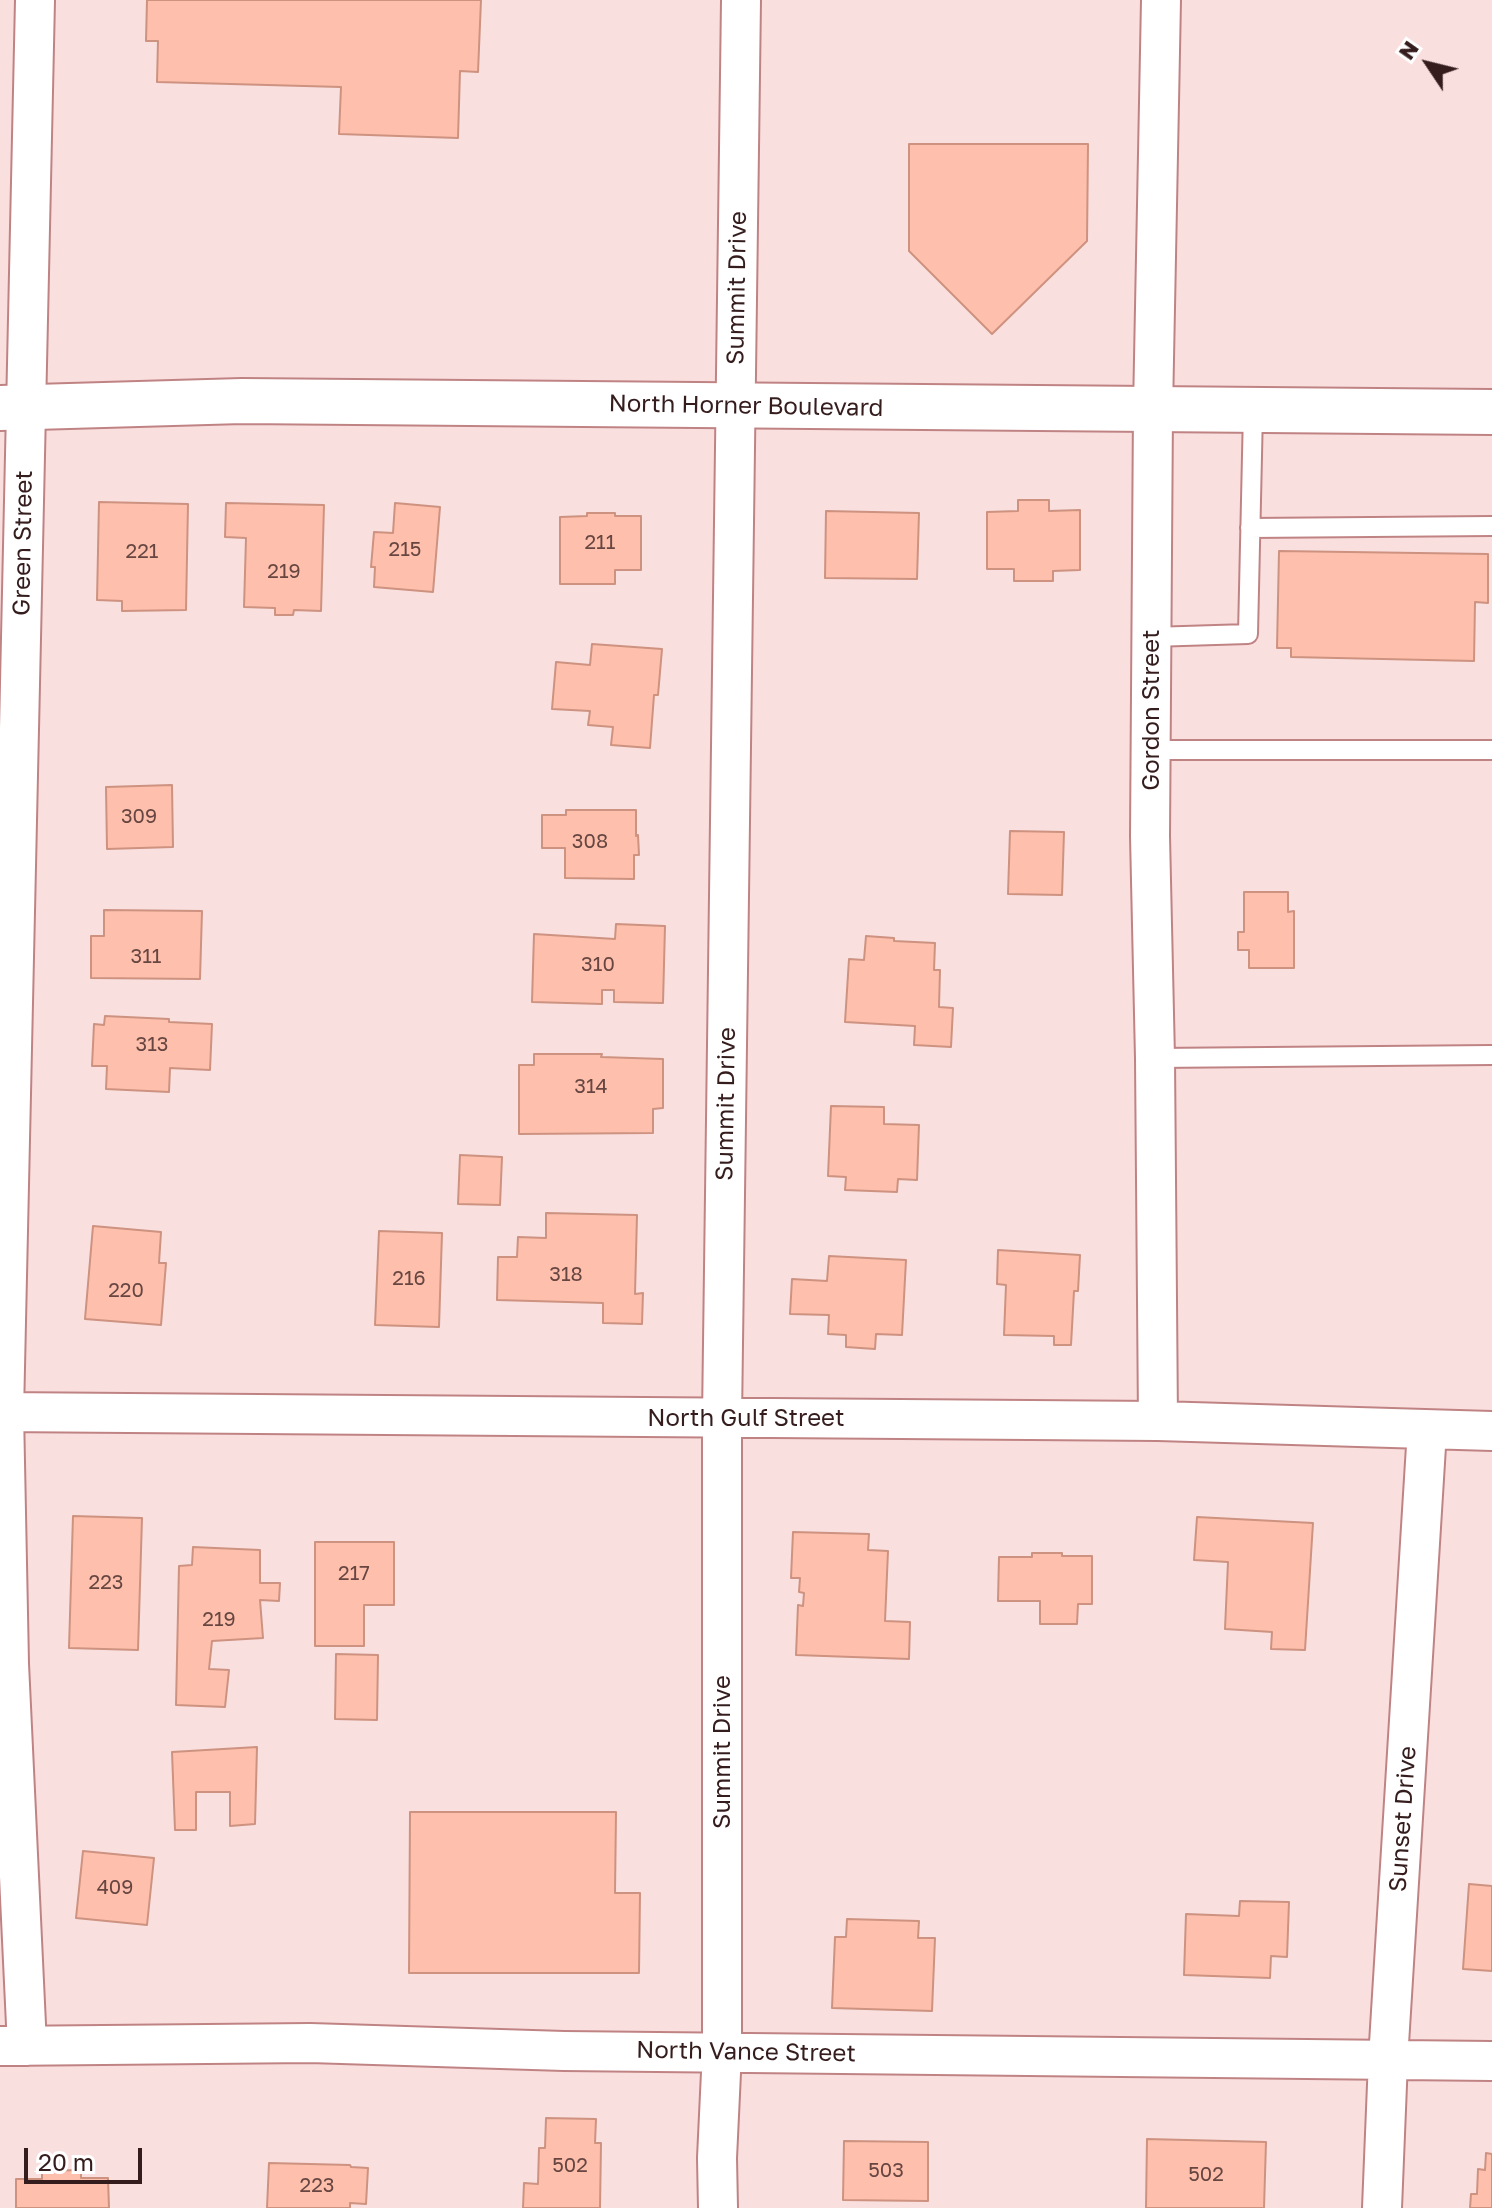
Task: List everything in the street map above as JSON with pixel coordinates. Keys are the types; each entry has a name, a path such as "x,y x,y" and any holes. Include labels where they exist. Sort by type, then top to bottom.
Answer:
{"main road":[{"name":"North Horner Boulevard","path":"13,408 242,401 1492,412"}],"street":[{"name":"Green Street","path":"13,2046 9,1664 2,1412 13,408 35,0"},
{"name":"Summit Drive","path":"718,2208 722,2051 722,1418 741,0"},
{"name":"Gordon Street","path":"1158,1421 1150,836 1153,410 1161,0"},
{"name":"North Gulf Street","path":"2,1412 1158,1421 1492,1431"},
{"name":"Sunset Drive","path":"1382,2208 1388,2060 1427,1430"},
{"name":"North Vance Street","path":"13,2046 310,2043 564,2051 1492,2061"}],"lane":[{"path":"1151,637 1248,634 1253,411"},
{"path":"1250,528 1492,526"},
{"path":"1151,750 1492,750"},
{"path":"1155,1058 1492,1055"}],"building":[{"path":"147,0 481,0 478,72 460,71 458,138 339,134 341,87 157,82 158,41 146,41"},
{"path":"909,144 1088,144 1087,241 992,334 909,251"},
{"path":"1018,500 1049,500 1049,511 1080,510 1080,570 1053,571 1053,581 1014,581 1014,569 987,569 987,512 1018,511"},
{"path":"99,502 188,504 186,610 122,611 122,601 97,600"},
{"path":"226,503 324,505 321,611 294,610 293,615 275,615 275,608 244,607 246,538 225,537"},
{"path":"395,503 440,507 433,592 374,587 375,567 371,567 374,532 393,533"},
{"path":"826,511 919,513 917,579 825,578"},
{"path":"587,513 641,516 641,570 615,570 615,584 560,584 560,517 587,516"},
{"path":"1279,551 1488,554 1488,603 1475,602 1474,661 1291,657 1291,648 1277,648"},
{"path":"592,644 662,649 658,695 654,695 650,748 611,745 613,727 588,725 590,711 552,709 556,662 590,665"},
{"path":"172,785 173,847 107,849 106,787"},
{"path":"566,810 636,810 639,855 634,855 634,879 565,878 565,848 542,848 542,815 566,815"},
{"path":"1010,831 1064,832 1062,895 1008,894"},
{"path":"1244,892 1288,892 1288,912 1294,911 1294,968 1249,968 1249,950 1238,950 1238,932 1244,932"},
{"path":"104,910 202,911 200,979 91,978 91,936 104,936"},
{"path":"616,924 665,926 663,1003 614,1002 614,990 602,990 602,1004 532,1002 534,934 615,939"},
{"path":"866,936 935,943 934,970 940,970 939,1007 953,1008 951,1047 914,1045 915,1026 845,1022 849,959 864,960"},
{"path":"105,1016 212,1024 210,1070 170,1068 169,1092 106,1089 107,1066 92,1066 94,1024 104,1025"},
{"path":"534,1054 602,1054 601,1057 663,1059 663,1108 653,1109 653,1133 519,1134 519,1065 534,1065"},
{"path":"831,1106 884,1107 884,1124 919,1125 917,1180 898,1179 897,1192 845,1190 846,1177 828,1176"},
{"path":"460,1155 502,1157 500,1205 458,1204"},
{"path":"546,1213 637,1215 635,1294 643,1293 642,1324 603,1323 603,1303 497,1300 498,1257 517,1257 518,1237 546,1238"},
{"path":"93,1226 161,1232 159,1263 166,1263 161,1325 85,1319"},
{"path":"379,1231 442,1233 439,1327 375,1325"},
{"path":"998,1250 1080,1255 1071,1345 1054,1345 1054,1336 1004,1335 1006,1285 997,1284"},
{"path":"829,1256 906,1260 902,1335 876,1334 875,1349 846,1347 846,1335 828,1334 829,1315 790,1314 792,1279 827,1281"},
{"path":"73,1516 142,1518 138,1650 69,1648"},
{"path":"1197,1517 1313,1523 1305,1650 1271,1649 1272,1632 1225,1629 1228,1562 1194,1560"},
{"path":"793,1532 869,1534 868,1550 888,1551 885,1621 910,1622 909,1659 796,1655 798,1605 803,1606 804,1593 799,1592 800,1578 791,1578"},
{"path":"315,1542 394,1542 394,1605 364,1605 364,1646 315,1646"},
{"path":"193,1547 260,1550 260,1583 280,1583 279,1601 260,1600 263,1638 212,1641 209,1669 229,1670 225,1707 176,1705 179,1566 192,1565"},
{"path":"1032,1553 1092,1556 1092,1604 1078,1604 1077,1624 1040,1624 1040,1601 998,1601 999,1557 1032,1557"},
{"path":"336,1654 378,1655 377,1720 335,1719"},
{"path":"257,1747 255,1824 230,1826 230,1792 196,1792 196,1830 175,1830 172,1752"},
{"path":"410,1812 616,1812 615,1893 640,1893 639,1973 409,1973"},
{"path":"83,1851 154,1858 147,1925 76,1918"},
{"path":"1469,1884 1492,1886 1492,1971 1463,1969"},
{"path":"1240,1901 1289,1902 1287,1957 1271,1956 1270,1978 1184,1975 1186,1914 1239,1916"},
{"path":"847,1919 919,1921 918,1938 935,1938 932,2011 832,2008 835,1937 846,1937"},
{"path":"546,2118 596,2119 595,2143 601,2143 600,2208 523,2208 524,2183 538,2184 539,2148 545,2148"},
{"path":"1147,2139 1266,2142 1264,2208 1146,2208"},
{"path":"844,2141 928,2142 928,2201 843,2200"},
{"path":"1486,2153 1492,2154 1492,2208 1470,2208 1471,2194 1477,2194 1478,2169 1485,2170"},
{"path":"269,2163 368,2168 366,2204 350,2203 350,2208 267,2208"},
{"path":"81,2170 81,2178 108,2178 109,2208 16,2208 16,2179 42,2179 42,2171"}]}
